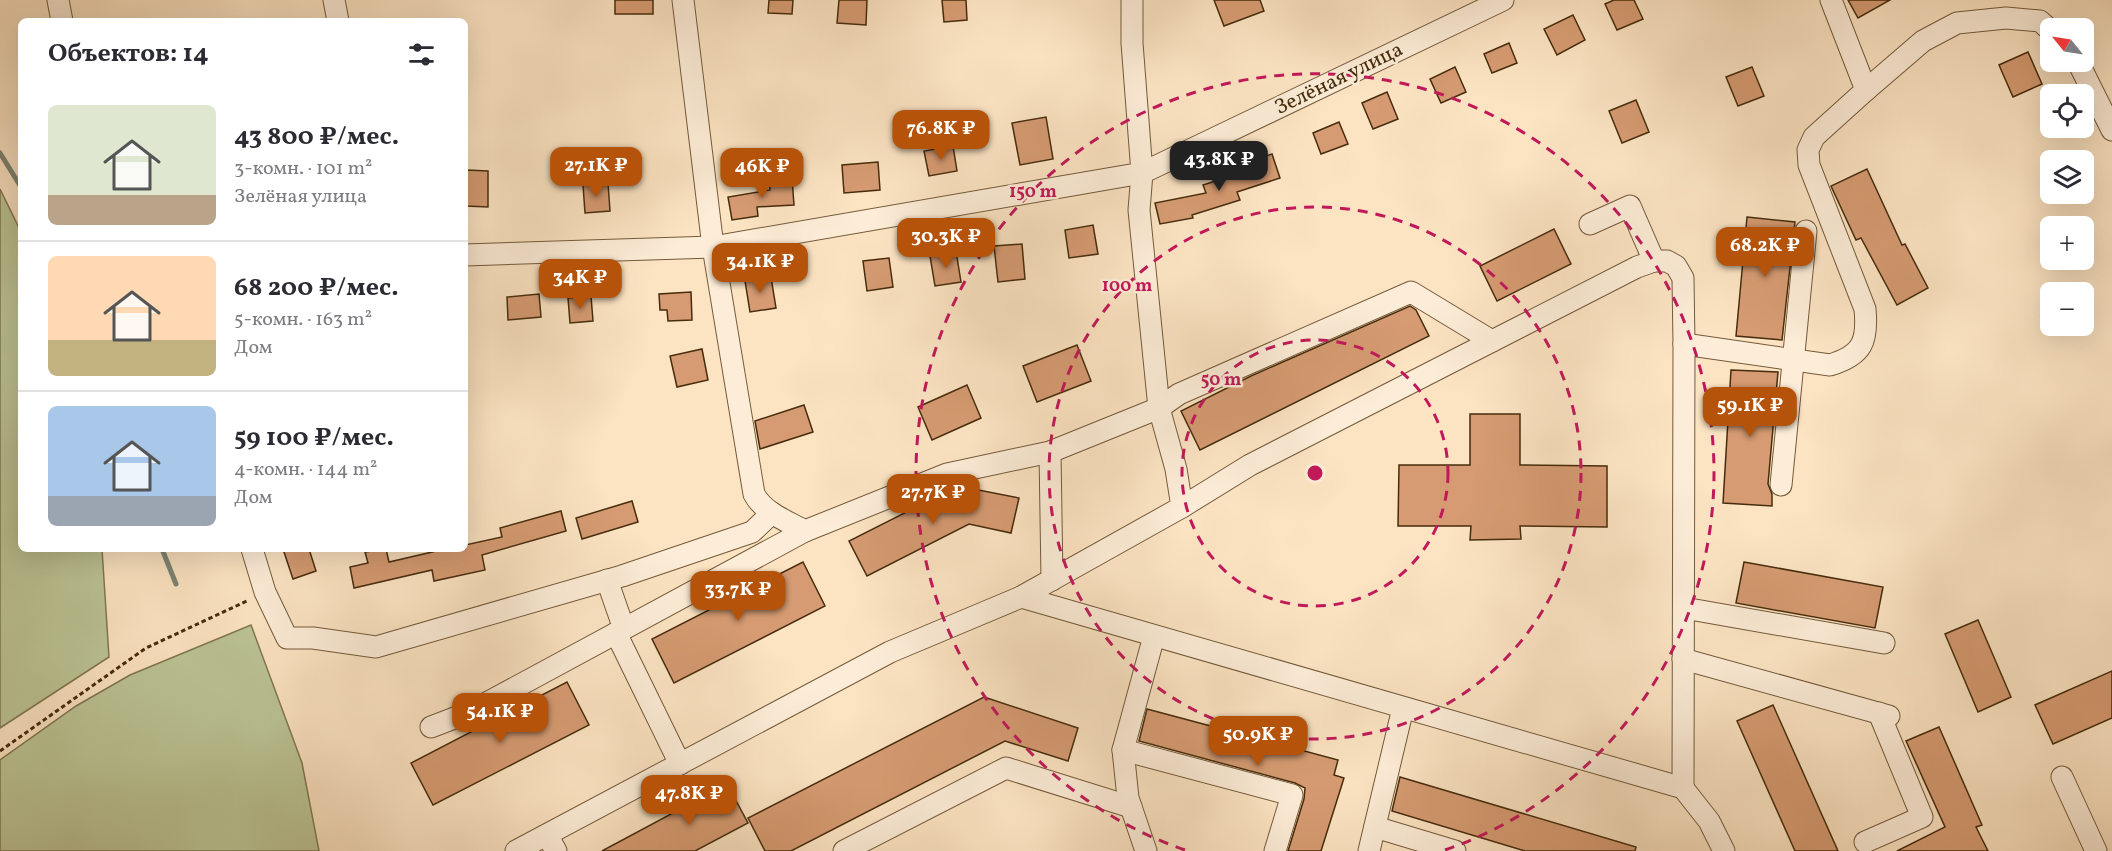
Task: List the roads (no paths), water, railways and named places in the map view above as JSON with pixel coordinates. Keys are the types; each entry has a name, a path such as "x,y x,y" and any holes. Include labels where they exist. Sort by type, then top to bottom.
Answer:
{"street":[{"path":"58,0 61,18"},
{"path":"334,0 337,18"},
{"path":"683,0 712,247 754,494 759,503 772,513 805,531"},
{"path":"1132,0 1132,43 1142,173 1139,210 1159,408 1176,469 1182,507"},
{"name":"Зелёная улица","path":"468,255 712,247 1142,173 1503,0"},
{"path":"1831,0 1866,90"},
{"path":"1684,344 1830,365 1848,360 1862,345 1867,327 1864,309 1809,165 1808,150 1814,137 1923,41 1958,22 2006,18 2040,21"},
{"path":"2084,72 2112,130"},
{"path":"1590,224 1630,206 1654,261"},
{"path":"1781,485 1806,231"},
{"path":"516,851 551,843 680,764 891,652 1021,597 1182,507 1250,465 1637,267 1654,261 1667,261 1676,266 1683,278 1683,788"},
{"path":"431,727 470,712 805,531 947,474 1050,452 1159,408 1179,394 1411,292 1492,341"},
{"path":"1050,452 1052,580"},
{"path":"253,552 265,592 287,638 313,638 376,647 607,580 752,532 772,513"},
{"path":"607,580 620,631 680,764"},
{"path":"1021,597 1683,788 1709,821 1724,851"},
{"path":"1684,608 1884,644"},
{"path":"1146,851 1128,798 1124,750 1154,636"},
{"path":"1683,660 1884,714 1922,817 1866,842"},
{"path":"1369,851 1403,708"},
{"path":"1124,750 1292,795 1275,851"},
{"path":"844,851 1006,768 1131,807"},
{"path":"2062,777 2096,851"},
{"path":"1375,827 1455,851"},
{"path":"870,851 885,830"}],"waterway":[{"path":"0,153 18,182"},
{"path":"163,552 176,584"}]}
